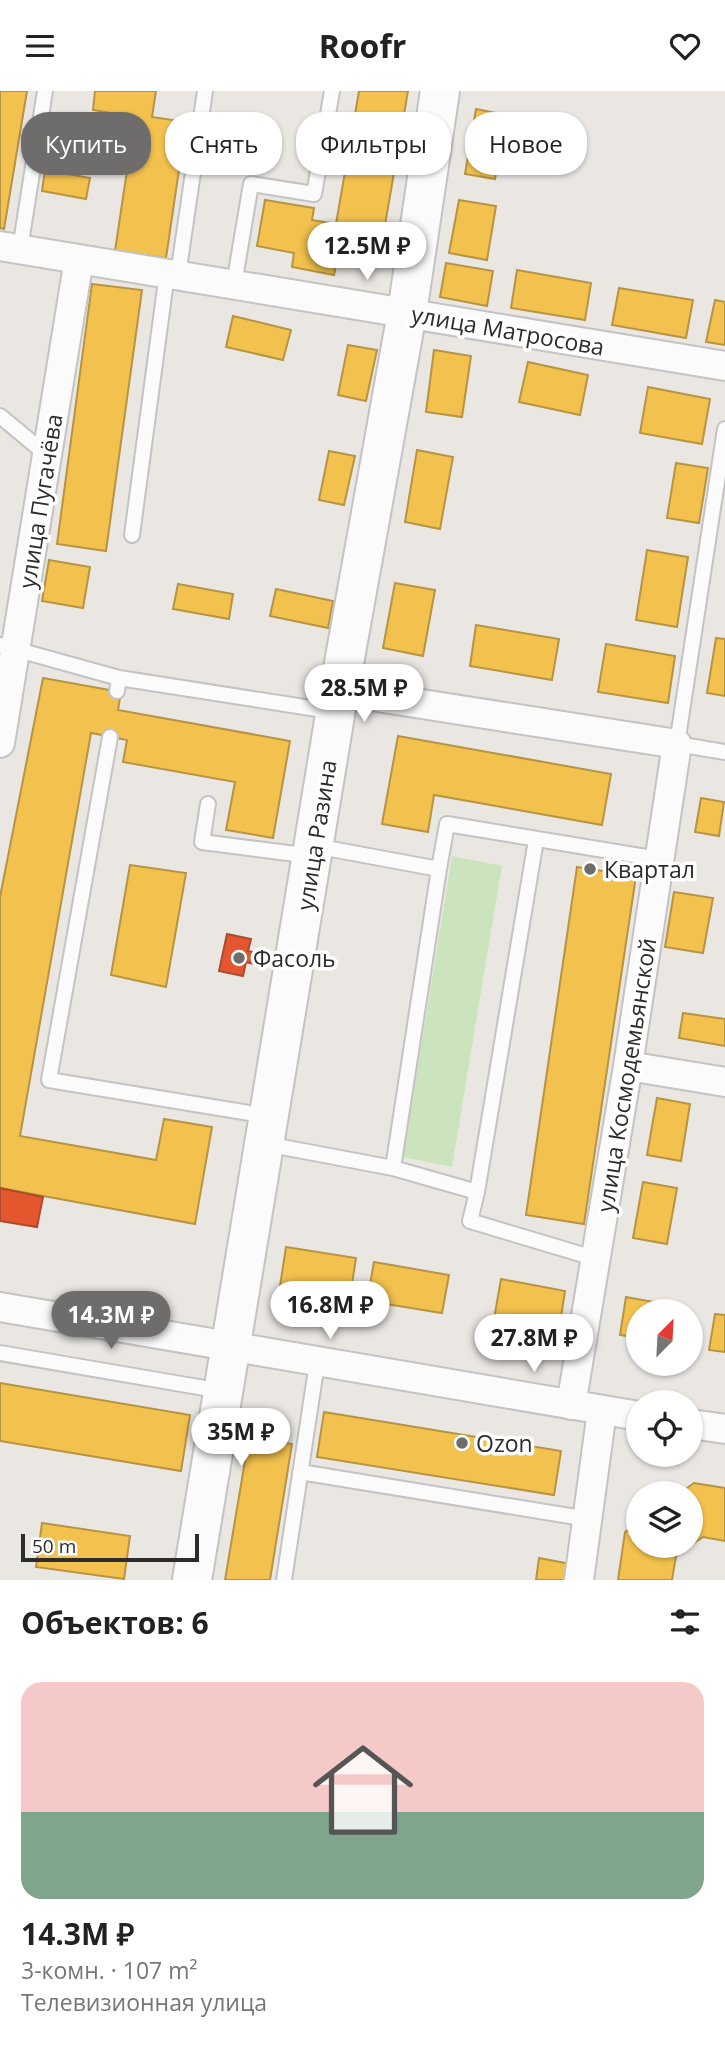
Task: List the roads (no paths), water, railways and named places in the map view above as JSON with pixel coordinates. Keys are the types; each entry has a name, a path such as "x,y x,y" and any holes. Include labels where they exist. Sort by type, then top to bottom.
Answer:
{"street":[{"name":"улица Разина","path":"192,1580 338,702 407,313 440,91"},
{"name":"улица Матросова","path":"10,247 725,366"},
{"name":"улица Пугачёва","path":"0,743 8,646 47,455 79,259"},
{"path":"338,702 677,744"},
{"name":"улица Космодемьянской","path":"571,1405 628,1066 657,859 677,744"},
{"path":"628,1066 725,1082"},
{"path":"0,1307 626,1414"},
{"path":"579,1580 602,1411"},
{"path":"703,1426 725,1429"}],"lane":[{"path":"10,247 44,91"},
{"path":"132,535 172,274 205,91"},
{"path":"234,284 251,184 314,194 331,91"},
{"path":"0,417 47,455"},
{"path":"725,429 677,744 725,752"},
{"path":"8,646 118,685 338,702"},
{"path":"110,737 50,1080 267,1130 477,1192"},
{"path":"208,804 202,842 313,851 439,869"},
{"path":"393,1168 447,824 657,859"},
{"path":"536,840 470,1221 597,1259"},
{"path":"0,1353 223,1391"},
{"path":"284,1580 317,1363"},
{"path":"300,1472 588,1519"}],"place":[{"name":"Квартал","path":"590,869"},
{"name":"Фасоль","path":"239,958"},
{"name":"Ozon","path":"462,1443"}]}
